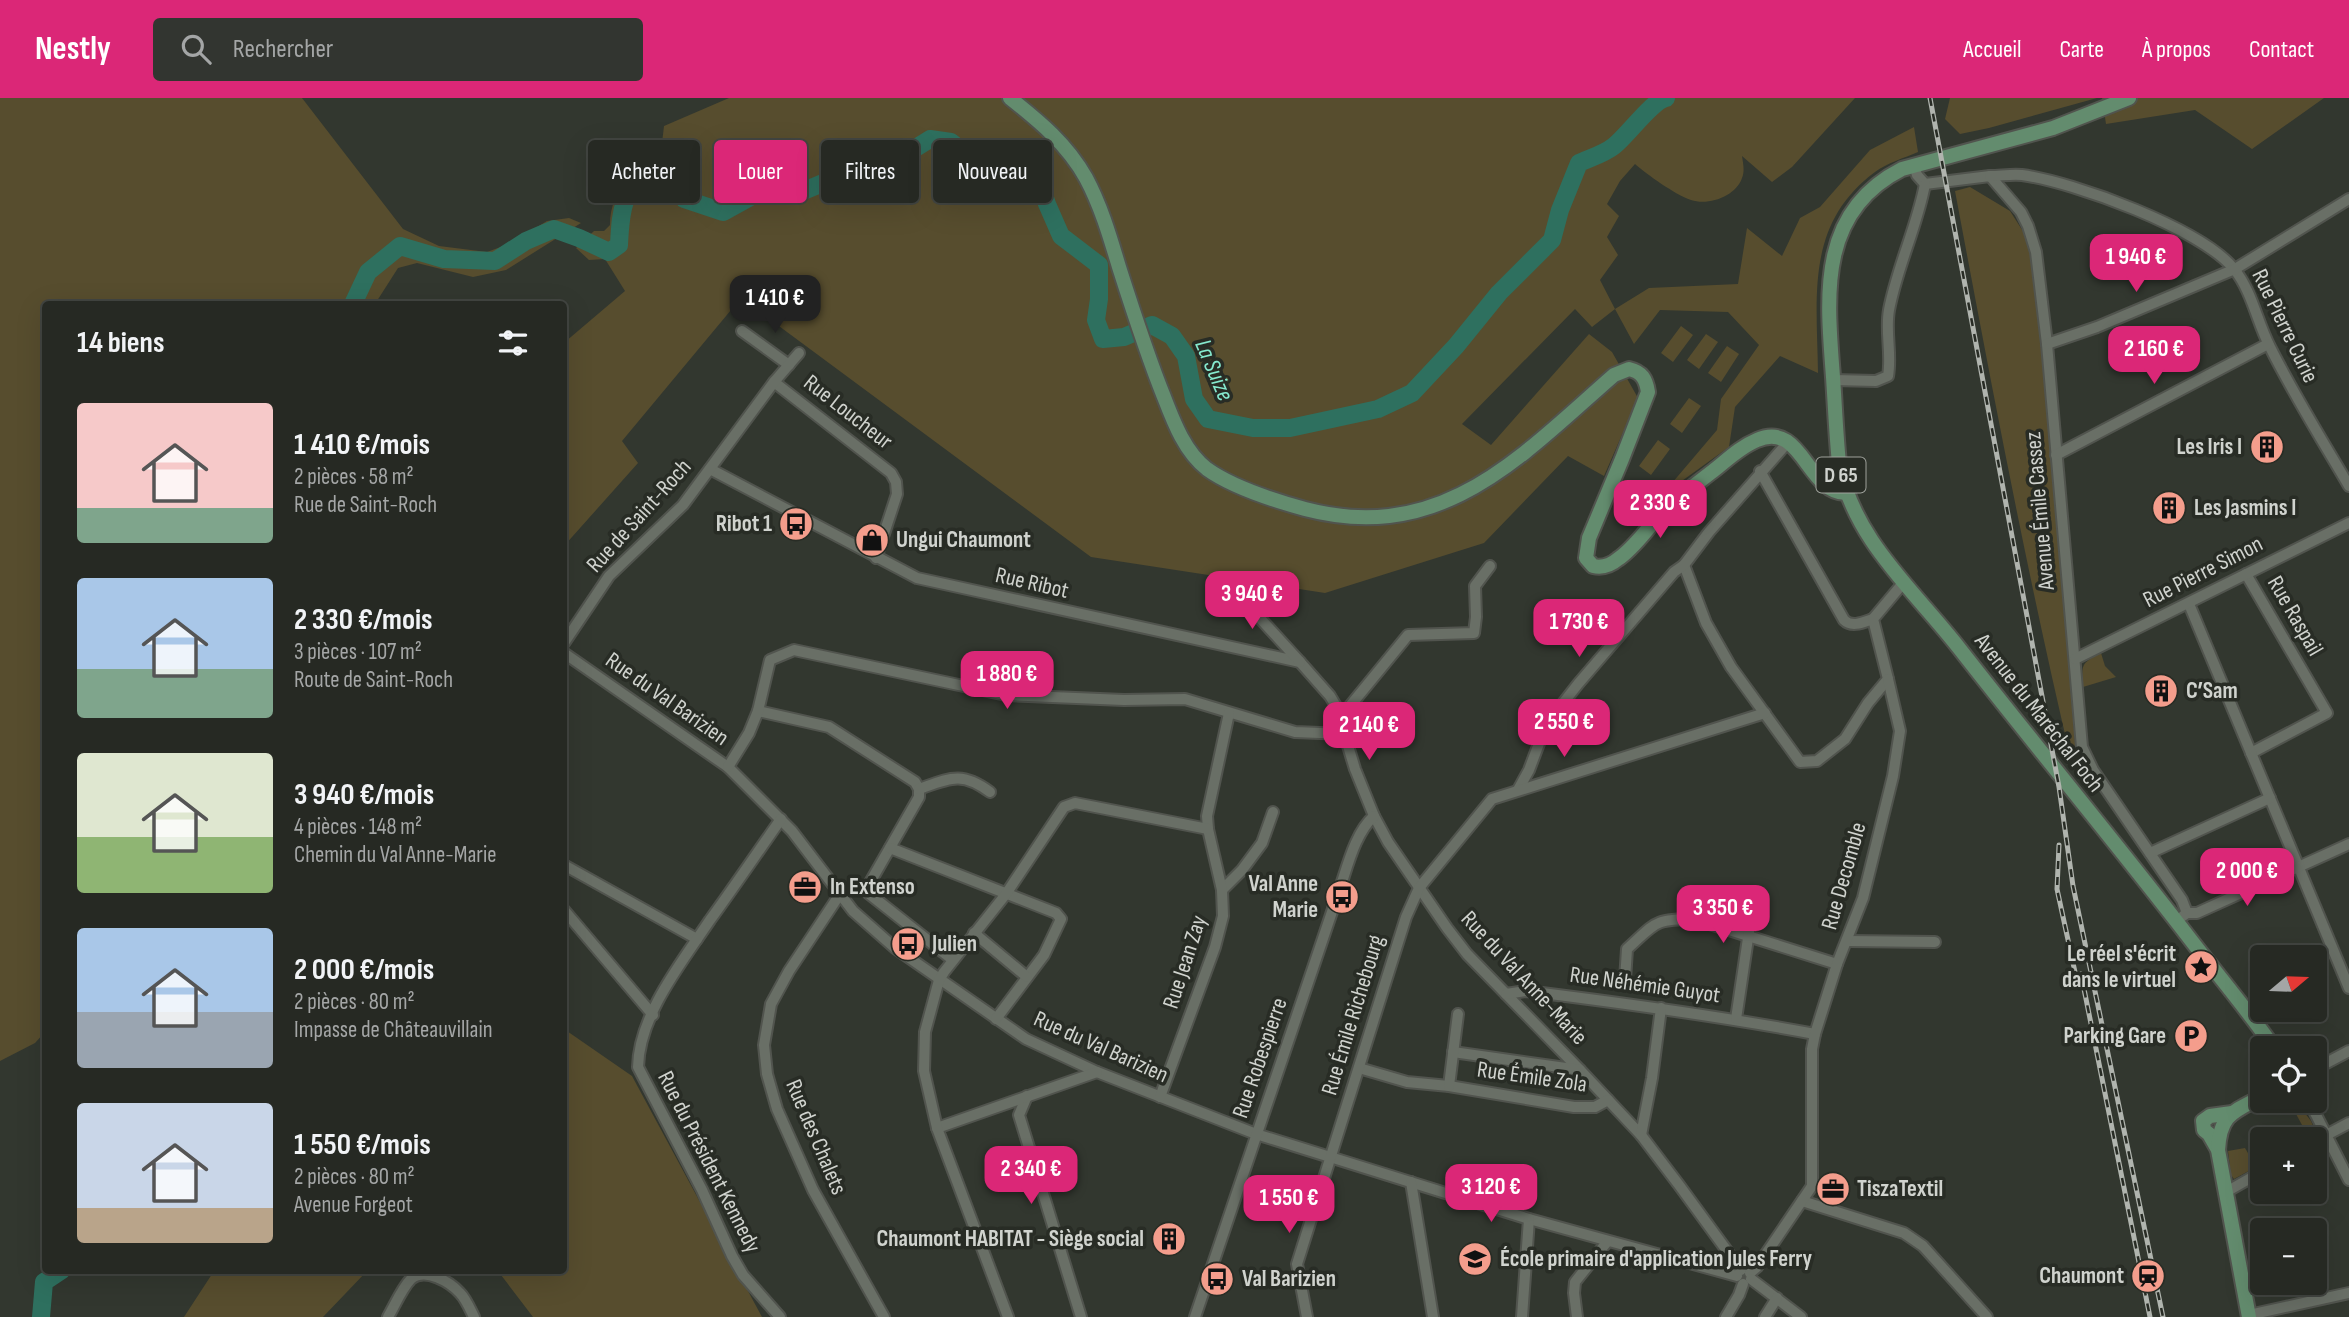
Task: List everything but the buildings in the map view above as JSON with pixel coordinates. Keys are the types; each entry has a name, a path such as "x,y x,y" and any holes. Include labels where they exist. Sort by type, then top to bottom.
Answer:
{"main road":[{"path":"1010,98 1048,128 1070,153 1086,179 1102,214 1140,331 1177,428 1187,447 1206,468 1274,500 1331,516 1378,518 1413,513 1463,494 1485,482 1518,459 1614,375 1629,369 1636,371 1647,383 1646,401 1587,545 1586,558 1589,563 1599,567 1607,566 1621,558 1671,504 1744,446 1769,436 1789,441 1824,484 1836,492 1846,493"},
{"name":"Avenue du Maréchal Foch","path":"2129,98 2053,128 1914,165 1874,187 1850,215 1840,233 1829,288 1838,453 1846,493 1859,522 1904,582 2181,917 2265,1036"},
{"path":"2249,1316 2218,1150 2216,1126 2250,1104"}],"street":[{"path":"1833,380 1876,381 1888,376 1889,308 1920,208 1924,184 1914,165"},
{"name":"Rue Pierre Curie","path":"1990,176 2021,175 2074,188 2113,202 2157,219 2208,246 2235,269 2268,344 2349,486"},
{"path":"1924,184 1990,176"},
{"name":"Avenue Émile Cassez","path":"1990,176 2021,212 2036,251 2048,344 2080,733 2084,754 2182,900 2181,917"},
{"path":"2048,344 2097,327 2235,269 2349,199"},
{"path":"742,331 789,365"},
{"path":"2056,455 2268,344"},
{"name":"Rue de Saint-Roch","path":"567,639 610,576 683,505 774,382 799,353"},
{"name":"Rue Loucheur","path":"774,382 891,473 896,482 897,494 876,558"},
{"path":"1518,790 1529,770 1546,725 1674,572 1684,565 1760,471 1789,441"},
{"name":"Rue Ribot","path":"710,469 917,578 1300,662"},
{"path":"1760,471 1844,620 1853,624 1873,619 1904,582"},
{"name":"Rue Pierre Simon","path":"2075,659 2349,523"},
{"path":"1684,565 1706,623 1731,667 1800,762 1817,761 1845,739 1888,679"},
{"path":"1217,587 1257,614 1330,696 1340,717 1408,635 1474,633 1475,586 1490,566"},
{"name":"Rue Raspail","path":"2246,574 2327,713 2251,753"},
{"path":"2189,604 2349,988"},
{"name":"Rue Decomble","path":"1726,1317 1739,1295 1744,1277 1757,1267 1812,1186 1812,1049 1837,964 1863,898 1898,750 1899,723 1873,619"},
{"path":"728,767 750,733 770,660 794,650 1006,695 1124,700 1185,699 1295,732 1345,734"},
{"name":"Rue du Val Barizien","path":"567,655 728,767 792,831 853,911 895,948 1026,1039 1097,1072 1256,1134 1607,1242 1744,1277 1801,1317"},
{"path":"758,711 829,727 915,782 919,797 867,886 868,893 953,960"},
{"name":"Rue Jean Zay","path":"1160,1097 1215,947 1223,916 1223,890 1207,816 1229,713"},
{"name":"Rue Émile Richebourg","path":"1307,1317 1297,1264 1406,918 1419,888 1492,799 1765,713"},
{"name":"Rue du Val Anne-Marie","path":"1340,717 1355,769 1374,816 1419,888 1467,954 1641,1136 1744,1277"},
{"path":"919,789 962,777 977,782 990,792"},
{"path":"2150,853 2270,798"},
{"path":"1009,1317 937,1128 924,1071 925,1032 939,980 1006,894 1064,807 1075,803 1208,829"},
{"path":"1223,890 1262,843 1273,812"},
{"name":"Rue Robespierre","path":"1195,1317 1353,852 1367,823 1374,816"},
{"name":"Rue du Président Kennedy","path":"780,1317 743,1275 732,1256 702,1190 638,1067 638,1051 671,977 781,819"},
{"path":"2181,917 2197,913 2349,844"},
{"path":"890,848 1056,913 1061,919 1044,955 996,1019"},
{"path":"567,867 697,939"},
{"name":"Rue des Chalets","path":"840,894 789,971 771,1004 764,1045 767,1074 777,1109 813,1190 884,1317"},
{"path":"567,914 653,1015"},
{"name":"Rue Néhémie Guyot","path":"1736,1019 1751,918"},
{"name":"Rue Néhémie Guyot","path":"1625,980 1627,950 1657,922 1694,919 1837,964"},
{"path":"974,933 1027,977"},
{"path":"1848,941 1935,942"},
{"name":"Rue Néhémie Guyot","path":"1506,994 1526,991 1661,1008 1815,1034"},
{"path":"1641,1136 1661,1008"},
{"name":"Rue Émile Zola","path":"1449,1086 1458,1014"},
{"path":"2327,1063 2349,1051"},
{"name":"Rue Émile Zola","path":"1453,1052 1580,1070"},
{"name":"Rue Émile Zola","path":"1359,1068 1407,1082 1449,1086 1574,1107 1595,1107 1608,1100"},
{"path":"937,1128 1097,1072"},
{"path":"1027,1097 1019,1115 1081,1317"},
{"path":"2327,1134 2349,1123"},
{"path":"2327,1148 2349,1180"},
{"path":"2226,1192 2250,1178"},
{"path":"1411,1182 1433,1317"},
{"path":"1802,1200 1904,1233 1923,1246 1987,1317"},
{"path":"1522,1317 1529,1219"},
{"path":"1577,1317 1575,1282 1607,1242"},
{"path":"388,1317 410,1281 423,1274 432,1275 457,1289 474,1317"},
{"path":"2249,1316 2349,1293"},
{"path":"1765,1317 1777,1298"}],"shaded area":[{"path":"0,98 302,98 403,229 439,246 487,252 511,243 547,221 569,218 581,223 506,270 473,277 417,263 398,268 377,301 42,301 42,1035 35,1043 0,1061"},
{"path":"729,98 1855,98 1792,167 1772,182 1742,156 1744,167 1739,184 1721,198 1706,202 1691,200 1662,184 1635,164 1620,181 1607,204 1619,216 1607,237 1618,255 1600,280 1615,309 1592,327 1575,309 1462,424 1491,445 1589,334 1612,352 1638,398 1604,476 1568,456 1484,543 1325,593 1091,557 741,298 622,441 638,463 567,543 567,340 625,291 605,259 589,260 576,248 594,231 604,231 610,225 614,203 700,203 700,140 662,140 664,126"},
{"path":"1950,98 2097,98 1960,134 1945,119"},
{"path":"2102,98 2324,98 2252,149 2195,110 2106,124"},
{"path":"1914,127 1918,152 1875,172 1852,192 1836,215 1826,238 1817,289 1818,373 1780,356 1735,407 1729,447 1661,496 1717,430 1721,399 1759,345 1728,312 1660,310 1634,344 1615,309 1649,288 1738,284 1747,228 1782,256 1800,218 1820,207 1870,150"},
{"path":"1970,187 2010,211 2028,239 2036,279 2075,742 2080,761 2072,764 2025,550 1955,191"},
{"path":"1681,326 1693,335 1673,362 1661,353"},
{"path":"1706,334 1718,342 1699,369 1687,360"},
{"path":"1727,346 1739,354 1721,382 1708,373"},
{"path":"1689,398 1701,406 1682,433 1670,424"},
{"path":"1658,440 1670,449 1651,475 1639,466"},
{"path":"2101,653 2105,666 2116,677 2083,687 2084,666"},
{"path":"567,1031 632,1076 762,1317 533,1317 500,1274 567,1274"},
{"path":"2296,1113 2305,1113 2314,1127 2303,1127"},
{"path":"2245,1148 2250,1157 2250,1170 2234,1179 2228,1151"},
{"path":"212,1274 364,1274 323,1317 184,1317"}],"waterway":[{"name":"La Suize","path":"354,301 368,272 400,246 444,259 495,261 526,241 554,229 609,252 619,245 625,202 648,165 670,167 684,199 723,212 763,190 794,195 842,175 895,161 930,139 951,142 980,165 1017,158 1034,165 1061,236 1099,265 1096,320 1103,339 1124,337 1152,325 1172,336 1186,356 1194,399 1208,419 1253,428 1290,428 1378,409 1412,393 1456,346 1499,293 1552,240 1560,210 1579,163 1614,146 1654,105 1666,98"},
{"name":"La Suize","path":"41,1317 44,1282 56,1274"}],"railway":[{"path":"1930,98 2059,787 2073,886 2163,1317"},
{"path":"2059,845 2057,889 2078,986"},
{"path":"2081,974 2150,1317"}],"place":[{"name":"Les Iris I","path":"2267,447"},
{"name":"Les Jasmins I","path":"2169,508"},
{"name":"Ribot 1","path":"796,524"},
{"name":"Ungui Chaumont","path":"872,540"},
{"name":"C’Sam","path":"2161,691"},
{"name":"In Extenso","path":"805,887"},
{"name":"Val Anne Marie","path":"1342,897"},
{"name":"Julien","path":"908,944"},
{"name":"Le réel s'écrit dans le virtuel","path":"2201,967"},
{"name":"Parking Gare","path":"2191,1036"},
{"name":"TiszaTextil","path":"1833,1189"},
{"name":"Chaumont HABITAT - Siège social","path":"1169,1239"},
{"name":"École primaire d'application Jules Ferry","path":"1475,1259"},
{"name":"Chaumont","path":"2148,1276"},
{"name":"Val Barizien","path":"1217,1279"}]}
